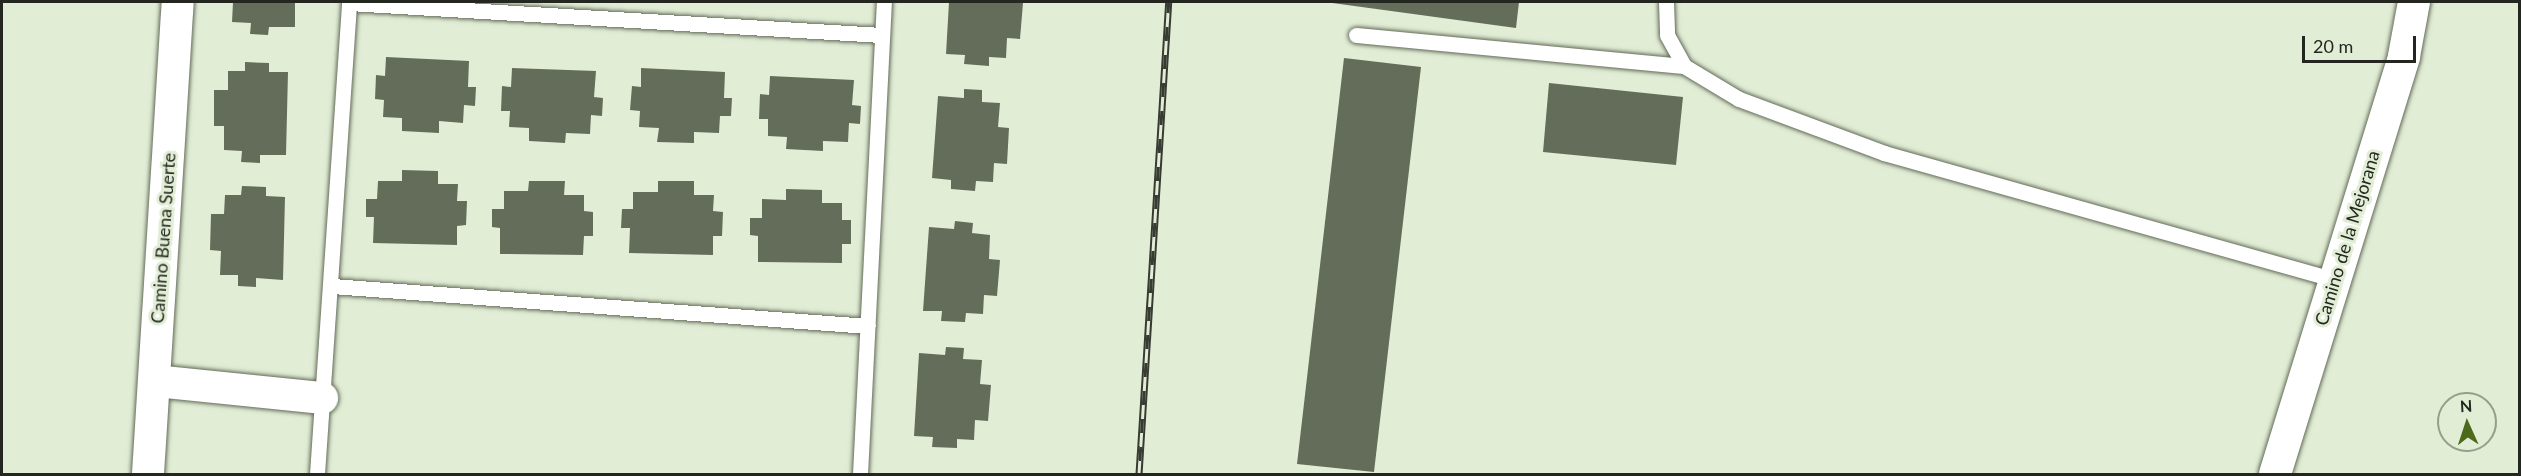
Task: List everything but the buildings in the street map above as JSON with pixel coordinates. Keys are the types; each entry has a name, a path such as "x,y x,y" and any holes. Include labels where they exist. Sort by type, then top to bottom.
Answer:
{"street":[{"name":"Camino Buena Suerte","path":"148,474 178,2"},
{"name":"Camino de la Mejorana","path":"2275,474 2333,279 2404,56 2415,2"},
{"path":"154,381 322,398"}],"lane":[{"path":"317,474 332,286 349,2 881,35"},
{"path":"860,474 884,2"},
{"path":"1666,2 1667,35 1684,66"},
{"path":"1356,35 1684,66 1739,99 1884,153 2333,279"},
{"path":"332,286 868,326"}],"railway":[{"path":"1139,474 1169,2"}]}
